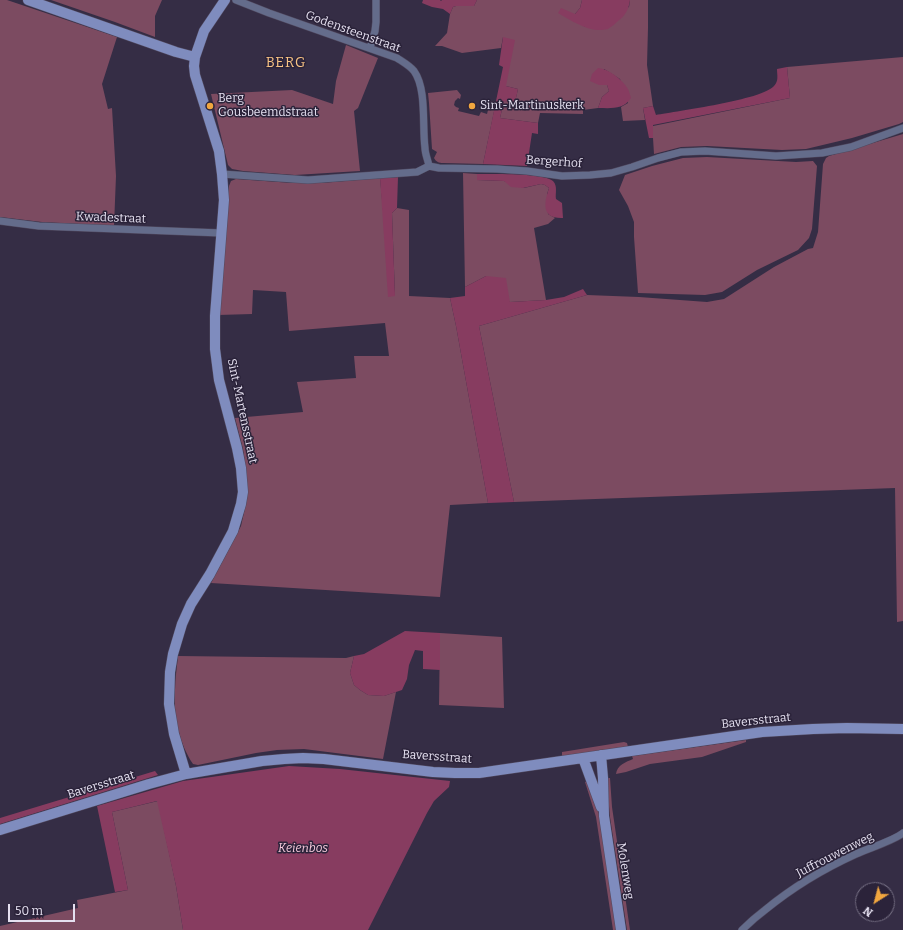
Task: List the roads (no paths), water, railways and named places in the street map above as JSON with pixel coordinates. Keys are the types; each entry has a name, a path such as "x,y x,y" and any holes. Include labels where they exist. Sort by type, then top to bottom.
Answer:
{"main road":[{"path":"28,0 176,52 195,57"},
{"name":"Sint-Martensstraat","path":"186,774 174,734 169,704 170,672 173,654 182,624 191,604 210,574 233,531 243,492 238,448 219,380 215,349 215,316 224,200 222,174 219,151 195,75 194,66 195,57 204,31 225,0"},
{"name":"Baversstraat","path":"0,830 186,774 284,758 324,759 433,772 479,774 601,755 779,731 847,728 903,729"},
{"name":"Molenweg","path":"601,755 604,816 621,930"},
{"name":"Molenweg","path":"583,758 604,816"}],"street":[{"name":"Godensteenstraat","path":"236,0 397,58 405,63 414,71 422,92 425,148 430,166"},
{"path":"370,48 375,31 376,0"},
{"name":"Bergerhof","path":"222,174 308,180 417,172 430,166 439,168 527,171 562,176 590,175 611,173 682,152 705,151 776,156 822,153 851,147 903,128"},
{"name":"Kwadestraat","path":"0,221 39,226 221,233"},
{"name":"Juffrouwenweg","path":"742,930 747,924 781,897 820,872 903,833"}],"place":[{"name":"Berg Gousbeemdstraat","path":"210,106"},
{"name":"Sint-Martinuskerk","path":"472,106"}],"district":[{"name":"BERG","path":"286,63"}],"park label":[{"name":"Keienbos","path":"303,849"}]}
